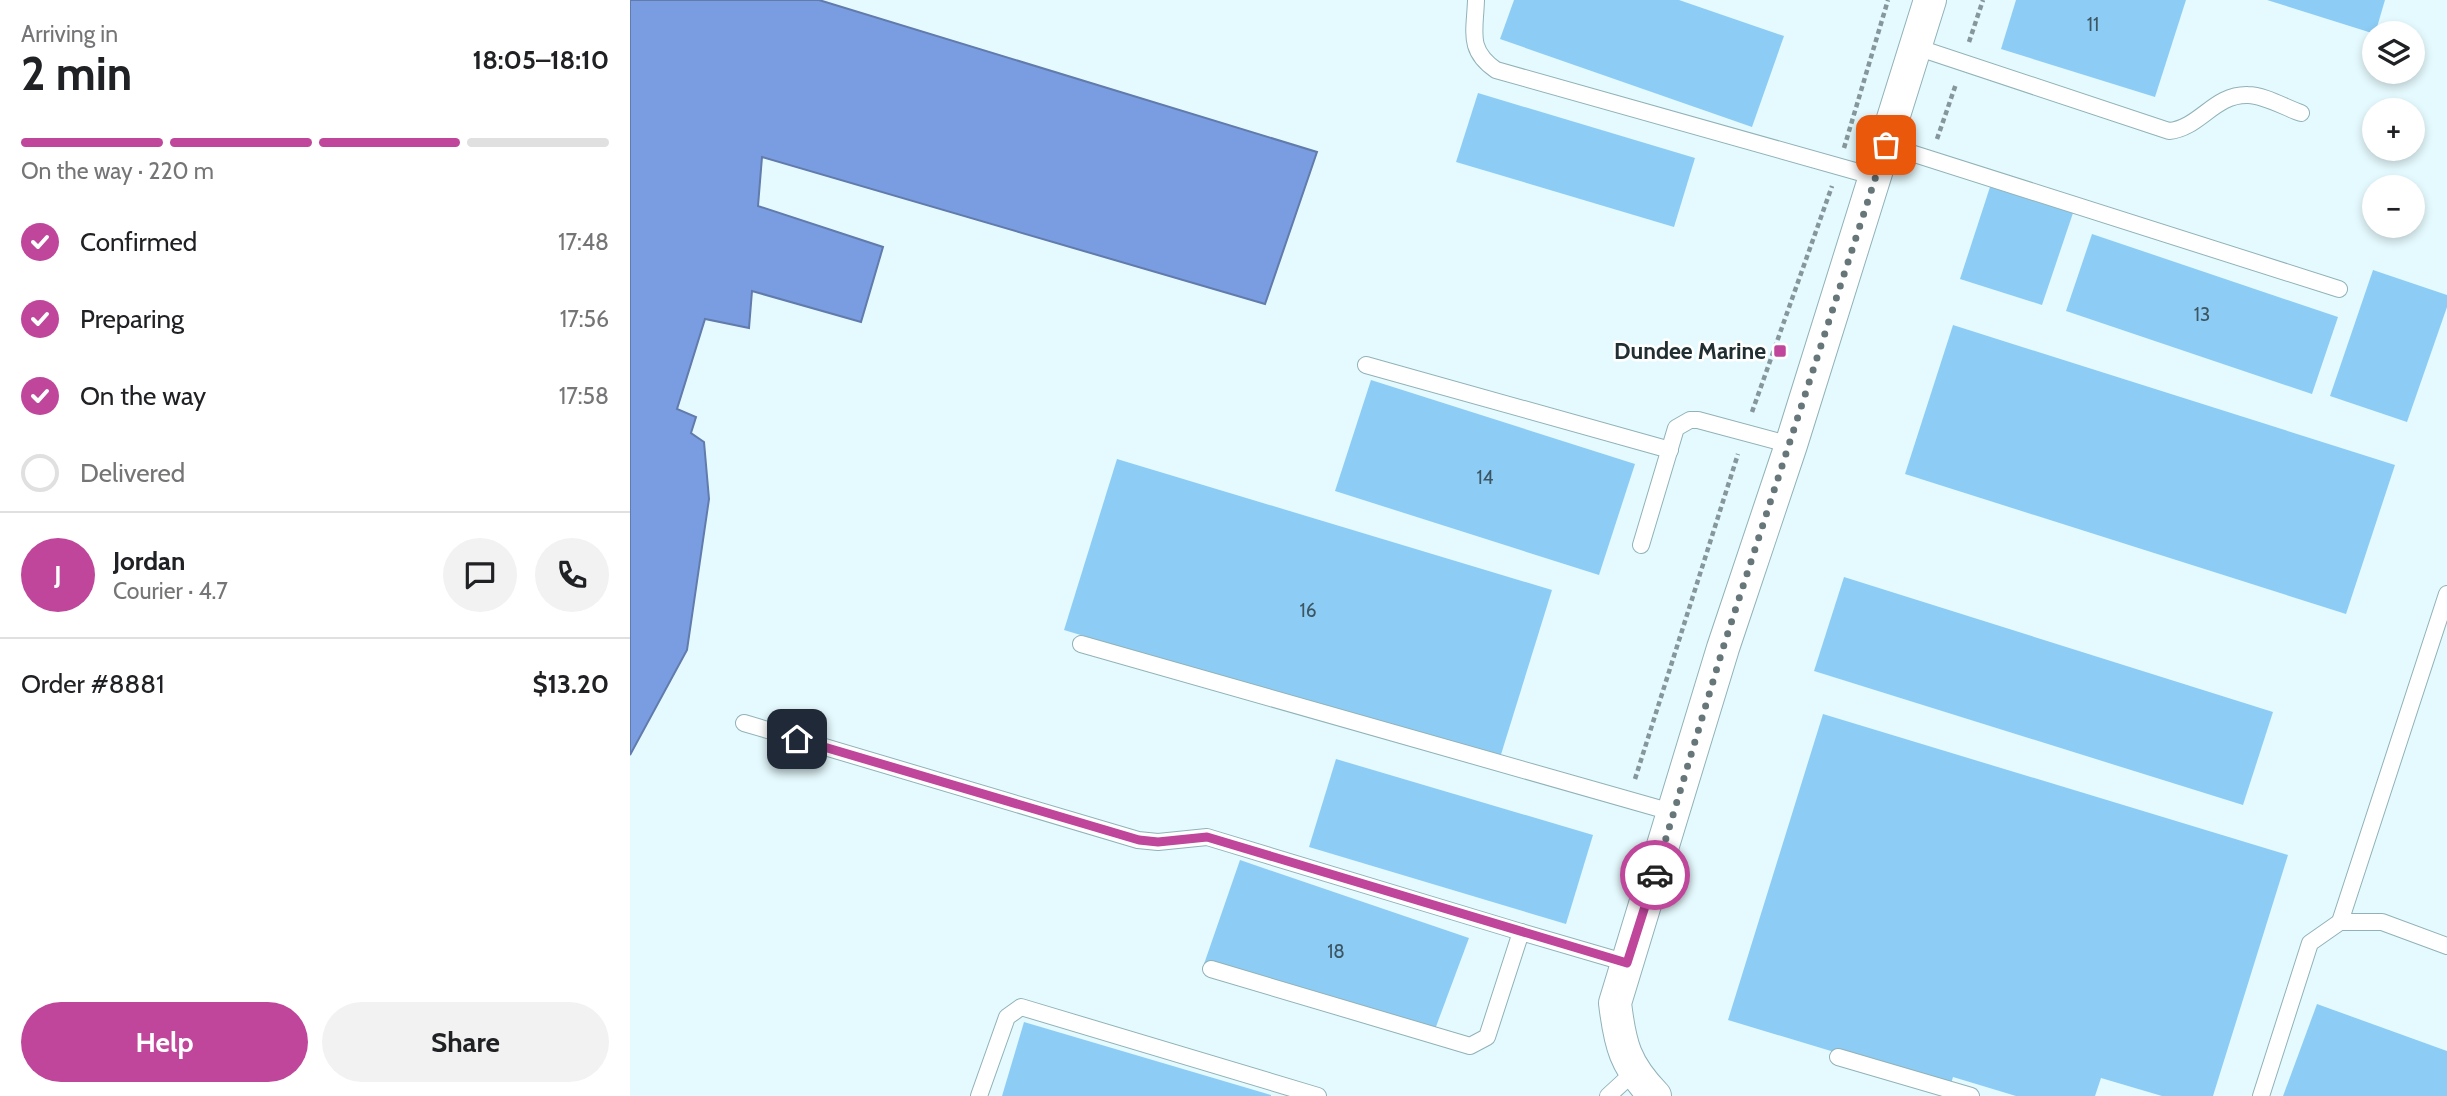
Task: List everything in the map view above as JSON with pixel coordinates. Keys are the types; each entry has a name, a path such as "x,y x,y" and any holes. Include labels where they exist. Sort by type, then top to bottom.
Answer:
{"street":[{"path":"1656,1096 1633,1073 1619,1041 1615,1003 1675,813 1723,648 1791,445 1930,0"}],"lane":[{"path":"1476,0 1475,50 1482,60 1496,70 1876,177"},
{"path":"1916,47 2169,131 2185,130 2220,100 2249,95 2301,113"},
{"path":"1886,145 2339,289"},
{"path":"1366,365 1670,450"},
{"path":"1641,545 1676,429 1690,419 1791,445"},
{"path":"2340,922 2447,593"},
{"path":"1080,644 1675,813"},
{"path":"744,723 1139,840 1158,842 1207,837 1627,963"},
{"path":"2261,1096 2310,943 2340,922 2382,922 2447,946"},
{"path":"1211,969 1470,1046 1487,1037 1521,932"},
{"path":"979,1096 1007,1017 1021,1007 1318,1096"},
{"path":"1838,1057 1971,1096"},
{"path":"1608,1096 1633,1073"}],"path":[{"path":"1628,800 1745,433 1839,166 1888,0"}],"water":[{"path":"630,0 819,0 1317,152 1265,304 762,157 758,206 883,247 861,322 752,291 749,328 705,319 677,409 696,417 691,433 704,442 709,499 687,650 630,755"}],"building":[{"path":"1514,0 1679,0 1784,36 1752,127 1500,39"},
{"path":"2016,0 2186,0 2155,97 2001,49"},
{"path":"2267,0 2385,0 2379,21 2362,21 2362,30"},
{"path":"1478,93 1695,158 1674,227 1456,162"},
{"path":"1990,187 2073,213 2042,305 1960,279"},
{"path":"2092,234 2338,317 2312,394 2066,311"},
{"path":"2373,270 2447,295 2447,307 2407,422 2330,396"},
{"path":"1953,325 2395,465 2346,614 1905,474"},
{"path":"1371,380 1635,464 1599,575 1335,491"},
{"path":"1117,459 1552,590 1499,761 1064,630"},
{"path":"1844,577 2273,712 2243,805 1814,671"},
{"path":"1823,714 2288,855 2213,1096 2162,1096 2101,1078 2095,1096 2016,1096 1953,1077 1950,1087 1728,1020"},
{"path":"1336,759 1593,835 1566,924 1309,847"},
{"path":"1240,860 1469,938 1434,1032 1204,964"},
{"path":"2317,1004 2447,1051 2447,1096 2283,1096"},
{"path":"1024,1022 1271,1095 1271,1096 1002,1096"}],"way so far":[{"path":"1655,875 1723,648 1791,445 1819,349 1886,145"}],"place":[{"name":"Dundee Marine","path":"1780,351"}],"route":[{"path":"797,739 1139,840 1158,842 1194,836 1207,837 1627,963 1655,875"}]}
